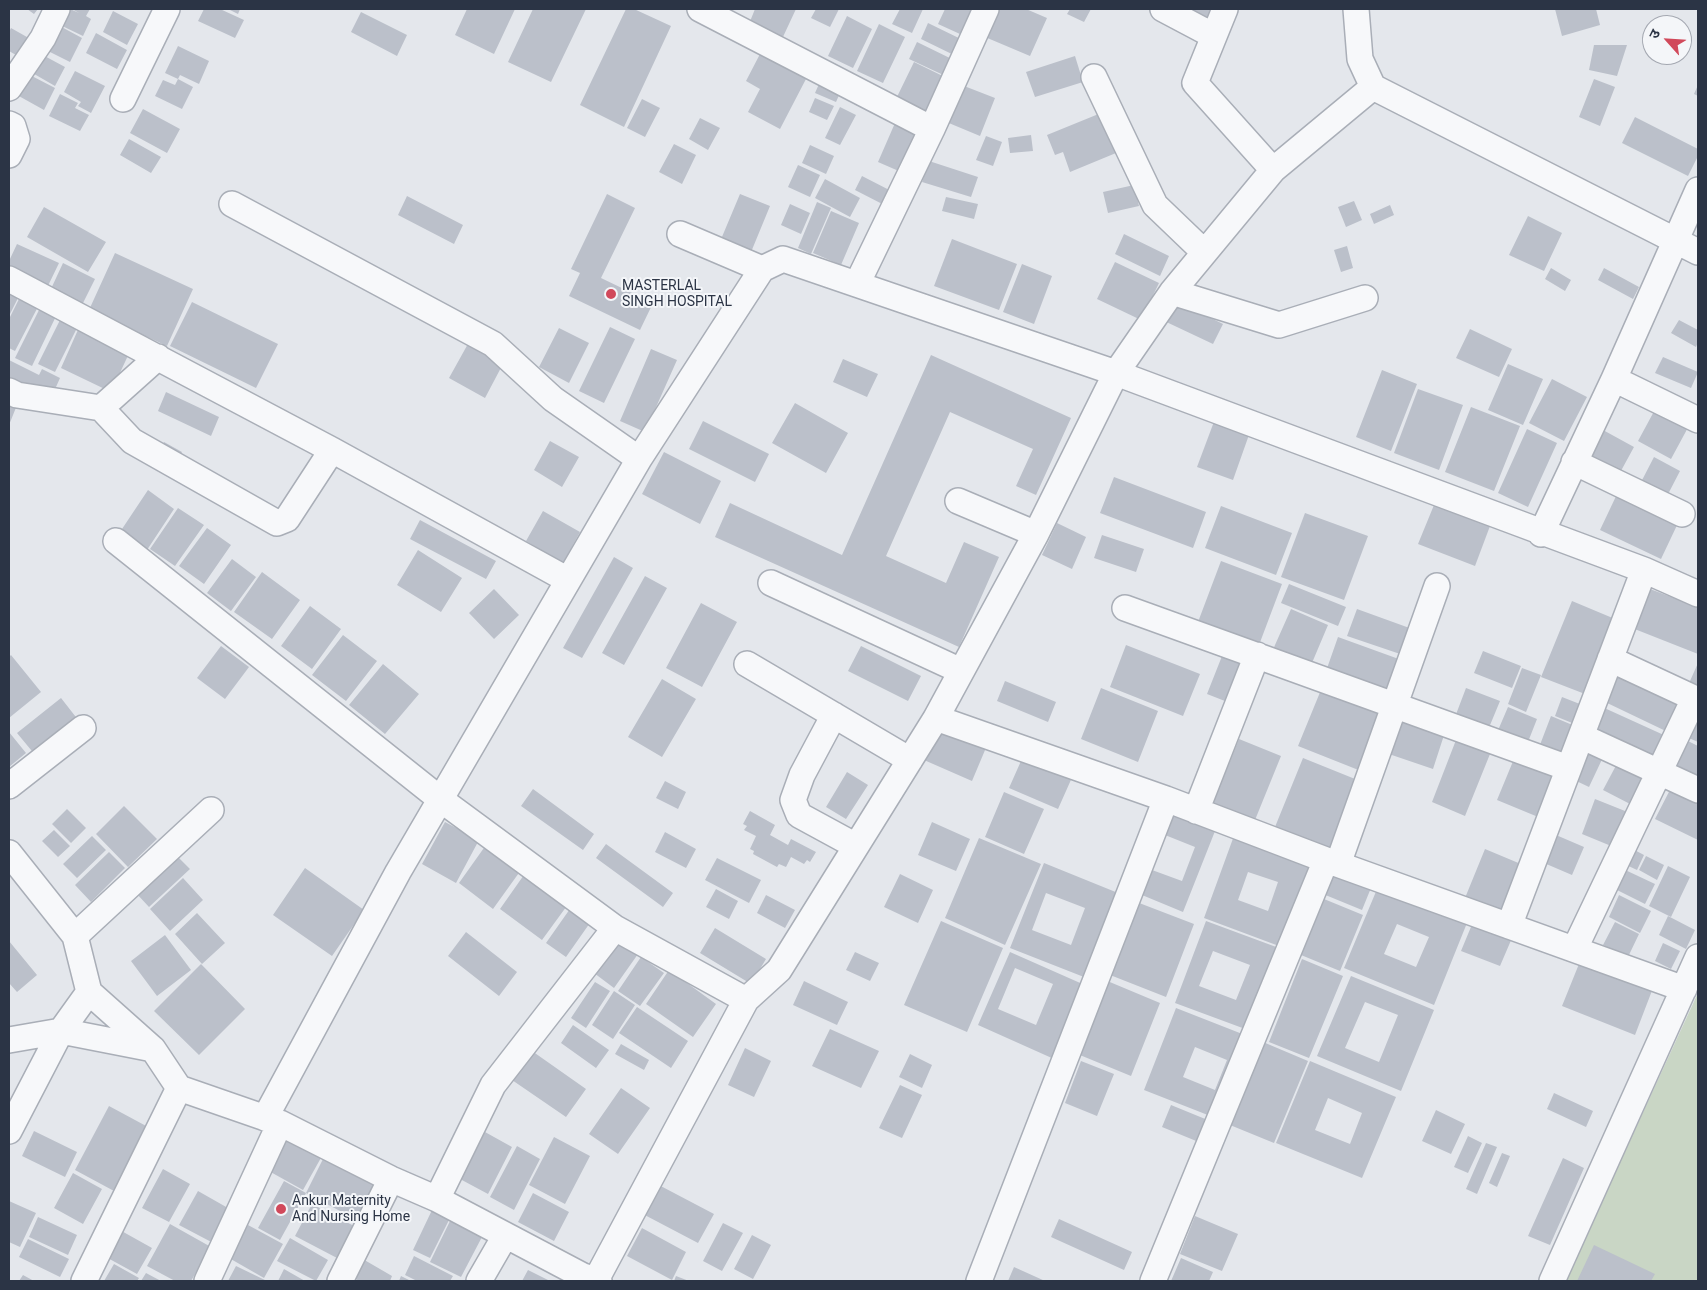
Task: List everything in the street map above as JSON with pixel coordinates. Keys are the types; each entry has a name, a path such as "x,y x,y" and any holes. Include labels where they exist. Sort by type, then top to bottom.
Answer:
{"street":[{"path":"9,88 43,38 57,9"},
{"path":"123,99 167,9"},
{"path":"700,9 932,129"},
{"path":"857,284 932,129 986,9"},
{"path":"1163,9 1214,36"},
{"path":"1225,9 1195,83 1274,170"},
{"path":"1356,9 1360,59 1373,87 1698,252"},
{"path":"1094,76 1155,205 1204,252"},
{"path":"9,853 75,936 89,992 153,1049 178,1088 272,1121 391,1179 437,1199 590,1280 746,1000 779,970 936,718 1036,534 1116,373 1172,292 1274,170 1373,87"},
{"path":"9,124 13,126 17,139 9,155"},
{"path":"1542,534 1614,379 1698,190"},
{"path":"232,204 493,344 553,399 639,458"},
{"path":"680,234 762,269"},
{"path":"207,1281 272,1121 398,872 639,458 762,269 784,259 1116,373 1542,534 1644,570 1698,594"},
{"path":"9,279 332,450 568,580"},
{"path":"1172,292 1279,325 1365,298"},
{"path":"101,408 158,357"},
{"path":"1614,379 1698,420"},
{"path":"9,391 101,408 132,441 277,523 287,519 332,450"},
{"path":"1574,462 1682,514"},
{"path":"958,501 1036,534"},
{"path":"116,540 440,800 615,928 746,1000"},
{"path":"1509,926 1568,768 1583,738 1610,659 1644,570"},
{"path":"771,583 961,671"},
{"path":"1153,1281 1332,862 1396,704 1437,586"},
{"path":"1125,608 1396,704 1568,768"},
{"path":"1196,811 1256,655"},
{"path":"1574,948 1658,772 1696,699 1610,659"},
{"path":"748,664 910,760"},
{"path":"834,715 802,775 793,800 799,815 856,846"},
{"path":"936,718 1166,799 1332,862 1684,989"},
{"path":"9,786 82,728"},
{"path":"1583,738 1698,790"},
{"path":"980,1281 1166,799"},
{"path":"75,936 211,810"},
{"path":"437,1199 493,1085 615,928"},
{"path":"1552,1281 1698,957"},
{"path":"9,1129 61,1031 89,992"},
{"path":"9,1040 61,1031 153,1049"},
{"path":"84,1281 178,1088"},
{"path":"340,1281 391,1179"},
{"path":"479,1281 506,1236"}],"green space":[{"path":"1698,993 1698,1281 1564,1281 1592,1223"}],"building":[{"path":"27,9 38,9 34,14"},
{"path":"63,9 70,9 79,13 72,9 90,9 86,16 91,19 83,36 56,23"},
{"path":"204,9 220,9 244,20 235,38 198,21"},
{"path":"228,9 240,9 238,14"},
{"path":"467,9 515,9 494,54 455,35"},
{"path":"533,9 586,9 551,82 508,62"},
{"path":"626,9 634,9 671,26 624,127 580,105"},
{"path":"755,9 796,9 782,39 749,24"},
{"path":"816,9 839,9 830,27 811,18"},
{"path":"900,9 923,9 912,33 892,24"},
{"path":"945,9 984,9 971,39 938,24"},
{"path":"998,9 1026,9 1047,18 1030,56 985,37"},
{"path":"1070,9 1091,9 1084,22 1067,14"},
{"path":"1191,9 1215,9 1209,19"},
{"path":"1555,9 1596,9 1600,25 1562,36"},
{"path":"113,11 138,24 127,45 103,32"},
{"path":"361,12 407,35 397,56 351,32"},
{"path":"847,16 872,29 853,68 828,56"},
{"path":"928,23 969,43 962,59 921,39"},
{"path":"56,24 82,38 70,62 44,49"},
{"path":"879,24 905,37 883,83 857,71"},
{"path":"11,28 34,41 23,59 9,51 9,32"},
{"path":"96,33 127,50 117,69 86,53"},
{"path":"917,42 960,63 952,79 909,59"},
{"path":"1594,45 1627,45 1617,76 1589,70"},
{"path":"178,46 209,61 199,84 180,75 178,79 165,73"},
{"path":"39,53 65,67 55,86 29,71"},
{"path":"760,54 806,79 780,129 748,112 760,89 746,81"},
{"path":"1075,56 1083,82 1035,97 1026,72"},
{"path":"914,62 953,81 934,120 895,101"},
{"path":"75,71 105,86 91,113 78,106 81,102 64,92"},
{"path":"28,74 55,88 44,110 17,95"},
{"path":"823,75 844,84 836,102 815,93"},
{"path":"178,79 193,87 182,109 155,96 163,80 175,85"},
{"path":"1594,79 1615,87 1600,126 1579,117"},
{"path":"959,84 995,98 980,136 944,121"},
{"path":"1698,85 1698,96 1694,94"},
{"path":"60,94 78,103 75,108 89,115 80,131 49,116"},
{"path":"815,98 834,106 827,120 809,112"},
{"path":"642,99 660,108 645,137 627,128"},
{"path":"840,107 856,115 840,145 825,138"},
{"path":"143,109 180,129 167,153 130,133"},
{"path":"1101,113 1116,153 1070,172 1063,152 1055,155 1047,135"},
{"path":"1635,117 1698,149 1698,156 1688,176 1622,143"},
{"path":"700,118 720,128 708,150 689,139"},
{"path":"895,123 918,133 901,172 878,162"},
{"path":"1031,135 1033,151 1010,153 1008,138"},
{"path":"986,136 1002,142 993,166 976,160"},
{"path":"129,139 161,157 151,173 120,155"},
{"path":"674,144 696,155 682,184 659,172"},
{"path":"810,145 834,156 826,174 802,163"},
{"path":"929,161 978,177 971,197 922,182"},
{"path":"798,165 820,175 810,197 788,187"},
{"path":"862,176 899,195 892,209 855,190"},
{"path":"825,179 860,198 850,217 815,198"},
{"path":"1134,185 1139,206 1108,213 1103,192"},
{"path":"607,194 635,208 601,278 653,303 640,330 569,296 580,273 571,269"},
{"path":"740,194 770,206 749,257 719,244"},
{"path":"407,196 463,225 454,244 398,215"},
{"path":"946,197 978,204 974,219 942,211"},
{"path":"1354,201 1362,220 1346,227 1338,207"},
{"path":"817,202 831,208 811,254 798,248"},
{"path":"790,204 810,213 801,234 781,225"},
{"path":"1390,205 1394,215 1374,224 1370,214"},
{"path":"44,207 106,242 88,272 27,237"},
{"path":"831,211 859,223 841,265 813,253"},
{"path":"1528,216 1562,233 1544,271 1509,255"},
{"path":"1124,234 1169,256 1160,276 1115,254"},
{"path":"952,239 1017,264 999,310 934,286"},
{"path":"17,244 59,263 46,290 9,272 9,261"},
{"path":"1347,246 1353,268 1341,272 1334,250"},
{"path":"115,253 193,289 167,346 89,310"},
{"path":"1115,262 1159,283 1141,320 1097,299"},
{"path":"63,263 95,279 81,307 50,291"},
{"path":"1022,264 1052,276 1034,324 1003,312"},
{"path":"1551,268 1571,280 1565,291 1545,279"},
{"path":"1604,268 1639,287 1633,299 1598,280"},
{"path":"9,281 23,288 9,316"},
{"path":"24,289 42,299 15,351 9,348 9,319"},
{"path":"1170,298 1223,324 1213,344 1160,319"},
{"path":"43,302 59,310 32,366 15,358"},
{"path":"192,302 278,344 256,388 170,346"},
{"path":"63,314 80,322 55,372 38,364"},
{"path":"1679,320 1698,330 1696,347 1671,333"},
{"path":"81,323 132,347 111,392 61,368"},
{"path":"610,327 635,339 604,403 579,391"},
{"path":"559,328 589,343 569,383 539,367"},
{"path":"1470,329 1512,349 1499,377 1456,358"},
{"path":"469,342 504,362 485,398 449,378"},
{"path":"651,349 677,360 645,432 620,421"},
{"path":"931,355 1071,418 1036,495 1016,486 1033,449 950,412 886,556 946,583 964,542 999,557 959,647 715,537 730,503 842,555"},
{"path":"1663,357 1698,372 1691,388 1655,373"},
{"path":"843,359 878,374 867,397 833,382"},
{"path":"9,360 39,375 42,369 60,378 52,396 9,387"},
{"path":"1508,364 1543,379 1523,425 1488,410"},
{"path":"1382,370 1417,384 1391,451 1356,437"},
{"path":"1552,379 1587,397 1564,441 1529,423"},
{"path":"1418,389 1463,405 1439,470 1394,453"},
{"path":"166,392 219,417 211,436 158,411"},
{"path":"9,396 19,400 9,425"},
{"path":"795,403 848,433 826,473 772,443"},
{"path":"1658,404 1691,422 1671,459 1638,441"},
{"path":"1471,407 1520,426 1494,491 1445,472"},
{"path":"1215,419 1250,432 1233,480 1197,467"},
{"path":"703,421 769,454 755,482 689,449"},
{"path":"1527,429 1557,443 1528,507 1498,493"},
{"path":"1603,430 1634,447 1616,480 1585,463"},
{"path":"550,441 579,457 562,487 534,470"},
{"path":"164,442 182,452 176,464 158,454"},
{"path":"664,452 721,481 700,524 642,494"},
{"path":"1654,457 1680,471 1665,500 1639,486"},
{"path":"1114,477 1206,512 1193,548 1100,513"},
{"path":"148,490 174,509 147,550 120,532"},
{"path":"1618,492 1679,521 1661,559 1600,530"},
{"path":"1434,505 1490,526 1475,566 1418,544"},
{"path":"1221,506 1292,533 1276,575 1205,548"},
{"path":"178,508 204,525 175,566 150,549"},
{"path":"543,511 580,532 563,563 526,541"},
{"path":"1305,513 1368,536 1344,600 1281,577"},
{"path":"420,520 496,561 486,579 410,539"},
{"path":"1057,523 1086,537 1072,569 1042,555"},
{"path":"207,528 231,545 204,584 179,566"},
{"path":"1102,535 1144,549 1136,572 1094,558"},
{"path":"418,550 462,578 441,612 397,585"},
{"path":"614,557 633,568 582,658 563,648"},
{"path":"232,559 256,577 231,611 207,593"},
{"path":"1221,561 1282,584 1259,645 1198,622"},
{"path":"262,572 300,600 272,639 234,612"},
{"path":"645,576 667,588 624,665 602,653"},
{"path":"1289,584 1346,607 1338,626 1281,603"},
{"path":"1642,586 1698,607 1698,654 1627,626"},
{"path":"494,589 519,615 494,639 469,613"},
{"path":"1572,601 1615,619 1585,694 1541,677"},
{"path":"701,603 737,622 702,687 666,668"},
{"path":"310,606 341,629 312,669 281,646"},
{"path":"1291,609 1328,625 1309,670 1271,654"},
{"path":"1357,609 1415,630 1406,656 1347,636"},
{"path":"343,635 377,661 346,701 312,675"},
{"path":"1338,637 1407,662 1393,699 1325,674"},
{"path":"1126,645 1200,674 1183,716 1110,687"},
{"path":"221,646 249,667 225,699 197,678"},
{"path":"861,646 921,676 908,701 848,671"},
{"path":"1224,651 1247,660 1230,703 1207,694"},
{"path":"1483,651 1521,666 1512,688 1474,673"},
{"path":"11,655 41,692 9,718 9,657"},
{"path":"1698,663 1698,696 1686,690"},
{"path":"383,664 419,694 385,734 349,705"},
{"path":"1522,668 1541,675 1526,712 1508,704"},
{"path":"1617,672 1686,705 1672,734 1603,701"},
{"path":"662,679 696,699 662,757 628,737"},
{"path":"1005,681 1056,702 1048,722 997,701"},
{"path":"1323,685 1390,712 1366,773 1298,746"},
{"path":"1101,688 1158,711 1138,762 1081,739"},
{"path":"1466,688 1500,701 1488,730 1455,717"},
{"path":"1562,697 1590,708 1582,727 1555,716"},
{"path":"61,698 79,721 36,756 17,733"},
{"path":"1698,699 1698,742 1682,735"},
{"path":"1600,706 1666,736 1655,762 1588,733"},
{"path":"1508,707 1537,719 1526,747 1496,735"},
{"path":"1396,712 1446,729 1433,769 1383,752"},
{"path":"1551,716 1582,729 1569,762 1538,750"},
{"path":"940,722 988,743 972,781 924,760"},
{"path":"9,732 26,753 9,767"},
{"path":"1239,739 1281,756 1255,820 1213,803"},
{"path":"1684,739 1698,746 1698,781 1669,767"},
{"path":"1456,740 1490,754 1465,816 1432,802"},
{"path":"1584,743 1605,753 1589,787 1568,777"},
{"path":"1025,752 1074,773 1058,809 1009,788"},
{"path":"1516,754 1561,772 1543,819 1497,800"},
{"path":"1303,758 1365,783 1337,852 1275,827"},
{"path":"1620,758 1649,773 1632,805 1603,790"},
{"path":"847,772 868,785 846,819 826,807"},
{"path":"665,781 686,792 678,809 656,798"},
{"path":"1672,786 1698,799 1698,840 1655,819"},
{"path":"533,789 594,834 583,850 521,806"},
{"path":"1004,792 1044,809 1024,854 985,837"},
{"path":"1595,799 1630,813 1616,848 1582,834"},
{"path":"124,806 157,839 128,867 96,834"},
{"path":"67,809 86,828 71,843 52,824"},
{"path":"1175,810 1217,826 1183,912 1142,895 1152,870 1182,881 1195,847 1165,835"},
{"path":"750,811 775,825 770,835 788,845 791,839 816,852 810,862 807,860 804,864 791,857 786,867 779,864 777,867 753,854 754,851 750,849 756,836 744,830 747,826 743,824"},
{"path":"445,822 479,840 456,883 422,864"},
{"path":"932,822 970,839 956,871 918,855"},
{"path":"54,830 70,846 58,857 42,841"},
{"path":"665,832 696,849 686,868 655,852"},
{"path":"1549,832 1584,847 1572,875 1537,860"},
{"path":"1235,833 1318,863 1287,949 1204,918","holes":["1248,872 1278,882 1268,911 1238,900"]},
{"path":"92,836 106,850 77,878 63,864"},
{"path":"979,838 1041,864 1005,945 945,918"},
{"path":"606,844 673,893 663,907 596,858"},
{"path":"486,845 521,870 493,909 459,883"},
{"path":"1625,845 1644,855 1637,870 1618,861"},
{"path":"1485,849 1528,867 1509,915 1465,898"},
{"path":"109,852 125,868 91,902 75,885"},
{"path":"176,855 190,869 149,907 136,893"},
{"path":"1646,856 1664,865 1657,880 1639,870"},
{"path":"717,858 761,880 749,903 705,880"},
{"path":"1044,863 1123,895 1089,979 1010,948","holes":["1046,893 1085,908 1071,945 1032,930"]},
{"path":"1668,866 1690,877 1671,917 1649,906"},
{"path":"1333,867 1373,883 1362,910 1323,894"},
{"path":"305,868 364,910 332,956 273,915"},
{"path":"1621,868 1655,884 1645,904 1611,887"},
{"path":"526,872 569,903 542,940 500,909"},
{"path":"900,874 933,890 918,923 884,907"},
{"path":"183,878 203,900 170,931 150,909"},
{"path":"1380,882 1469,918 1434,1005 1344,968","holes":["1397,924 1429,937 1416,967 1384,954"]},
{"path":"716,889 738,901 729,919 706,907"},
{"path":"766,895 795,910 785,928 757,913"},
{"path":"1619,895 1651,911 1640,933 1609,917"},
{"path":"1324,899 1363,915 1340,971 1301,955"},
{"path":"1134,901 1194,924 1166,997 1105,973"},
{"path":"572,906 592,920 566,957 546,943"},
{"path":"197,913 225,943 202,964 175,934"},
{"path":"1668,916 1695,930 1686,949 1659,935"},
{"path":"941,921 1003,948 967,1032 904,1005"},
{"path":"1206,921 1287,951 1256,1033 1175,1003","holes":["1213,951 1250,965 1236,1000 1199,986"]},
{"path":"1473,922 1512,938 1500,966 1461,951"},
{"path":"1615,922 1639,934 1628,957 1603,945"},
{"path":"715,928 766,959 751,984 700,953"},
{"path":"466,932 517,972 499,996 448,956"},
{"path":"165,935 191,970 157,996 131,961"},
{"path":"617,940 638,954 614,988 594,973"},
{"path":"9,941 37,975 17,992 9,983"},
{"path":"1663,943 1680,951 1671,969 1655,961"},
{"path":"855,952 879,963 870,981 846,970"},
{"path":"1010,952 1087,986 1054,1059 978,1025","holes":["1015,968 1053,984 1036,1025 998,1009"]},
{"path":"641,957 664,973 640,1006 618,991"},
{"path":"1302,959 1343,976 1309,1058 1269,1042"},
{"path":"1581,959 1653,988 1635,1035 1562,1006"},
{"path":"201,964 245,1009 199,1055 154,1011"},
{"path":"669,970 716,1004 693,1037 646,1004"},
{"path":"1351,976 1434,1010 1401,1091 1317,1056","holes":["1365,1002 1398,1015 1379,1062 1345,1048"]},
{"path":"1105,980 1160,1003 1131,1076 1075,1053"},
{"path":"804,981 848,1002 837,1025 793,1005"},
{"path":"595,982 610,991 586,1028 571,1018"},
{"path":"614,991 635,1005 613,1039 592,1025"},
{"path":"637,1007 688,1041 671,1068 619,1033"},
{"path":"1176,1008 1250,1037 1218,1119 1144,1090","holes":["1195,1047 1227,1060 1215,1090 1183,1077"]},
{"path":"573,1025 609,1050 596,1068 561,1043"},
{"path":"830,1029 879,1051 861,1088 812,1066"},
{"path":"1263,1042 1308,1061 1274,1143 1230,1125"},
{"path":"621,1044 649,1060 644,1070 615,1054"},
{"path":"745,1048 771,1061 754,1097 728,1085"},
{"path":"532,1051 586,1089 566,1117 512,1080"},
{"path":"910,1054 932,1065 922,1088 899,1077"},
{"path":"1081,1061 1114,1074 1097,1116 1065,1103"},
{"path":"1310,1061 1396,1097 1362,1178 1276,1143","holes":["1328,1098 1362,1113 1350,1144 1315,1130"]},
{"path":"900,1085 922,1095 902,1138 879,1128"},
{"path":"621,1088 650,1108 618,1154 589,1134"},
{"path":"1554,1093 1593,1111 1586,1127 1547,1109"},
{"path":"1171,1105 1215,1123 1206,1145 1162,1127"},
{"path":"109,1106 148,1127 114,1191 75,1170"},
{"path":"1436,1110 1465,1124 1451,1154 1422,1141"},
{"path":"34,1131 77,1152 65,1177 22,1156"},
{"path":"485,1132 512,1147 488,1194 460,1179"},
{"path":"286,1135 322,1156 303,1190 267,1170"},
{"path":"1468,1136 1482,1143 1468,1173 1454,1167"},
{"path":"554,1137 590,1156 565,1204 529,1185"},
{"path":"1486,1143 1497,1147 1477,1194 1466,1189"},
{"path":"517,1146 540,1159 514,1210 490,1197"},
{"path":"326,1153 380,1181 359,1221 306,1193"},
{"path":"1502,1153 1510,1156 1497,1187 1489,1183"},
{"path":"1563,1158 1584,1168 1550,1245 1528,1236"},
{"path":"163,1169 190,1184 169,1222 142,1208"},
{"path":"73,1173 102,1189 83,1224 54,1208"},
{"path":"284,1181 306,1193 280,1240 258,1228"},
{"path":"655,1183 714,1214 698,1243 639,1212"},
{"path":"198,1191 235,1212 217,1245 179,1225"},
{"path":"533,1193 569,1212 554,1241 518,1222"},
{"path":"9,1201 36,1213 20,1247 9,1242"},
{"path":"312,1204 354,1226 337,1258 295,1236"},
{"path":"432,1210 450,1218 430,1258 413,1250"},
{"path":"1195,1216 1238,1234 1222,1271 1180,1254"},
{"path":"38,1217 77,1235 68,1255 29,1237"},
{"path":"451,1219 483,1235 461,1277 430,1262"},
{"path":"1059,1219 1132,1252 1124,1270 1051,1237"},
{"path":"723,1223 743,1233 722,1271 703,1261"},
{"path":"170,1224 211,1247 191,1281 175,1281 147,1266"},
{"path":"248,1225 283,1244 264,1278 229,1258"},
{"path":"642,1228 686,1252 672,1280 627,1256"},
{"path":"118,1229 152,1248 137,1274 104,1256"},
{"path":"752,1235 771,1245 753,1279 734,1269"},
{"path":"290,1238 328,1260 316,1281 277,1261"},
{"path":"28,1239 69,1259 60,1277 19,1257"},
{"path":"1594,1245 1655,1274 1651,1281 1577,1281"},
{"path":"414,1256 453,1276 450,1281 417,1281 405,1275"},
{"path":"361,1258 392,1276 390,1281 359,1281 351,1276"},
{"path":"1181,1258 1213,1272 1209,1281 1171,1281"},
{"path":"114,1264 139,1278 137,1281 104,1281"},
{"path":"236,1266 267,1281 228,1281"},
{"path":"1014,1267 1045,1281 1008,1281"},
{"path":"284,1269 305,1281 278,1281"},
{"path":"528,1270 550,1281 522,1281"},
{"path":"146,1273 161,1281 141,1281"},
{"path":"23,1275 34,1281 19,1281"},
{"path":"401,1276 411,1281 399,1281"},
{"path":"676,1276 689,1281 674,1281"}],"place":[{"name":"MASTERLAL SINGH HOSPITAL","path":"611,294"},
{"name":"Ankur Maternity And Nursing Home","path":"281,1209"}]}
